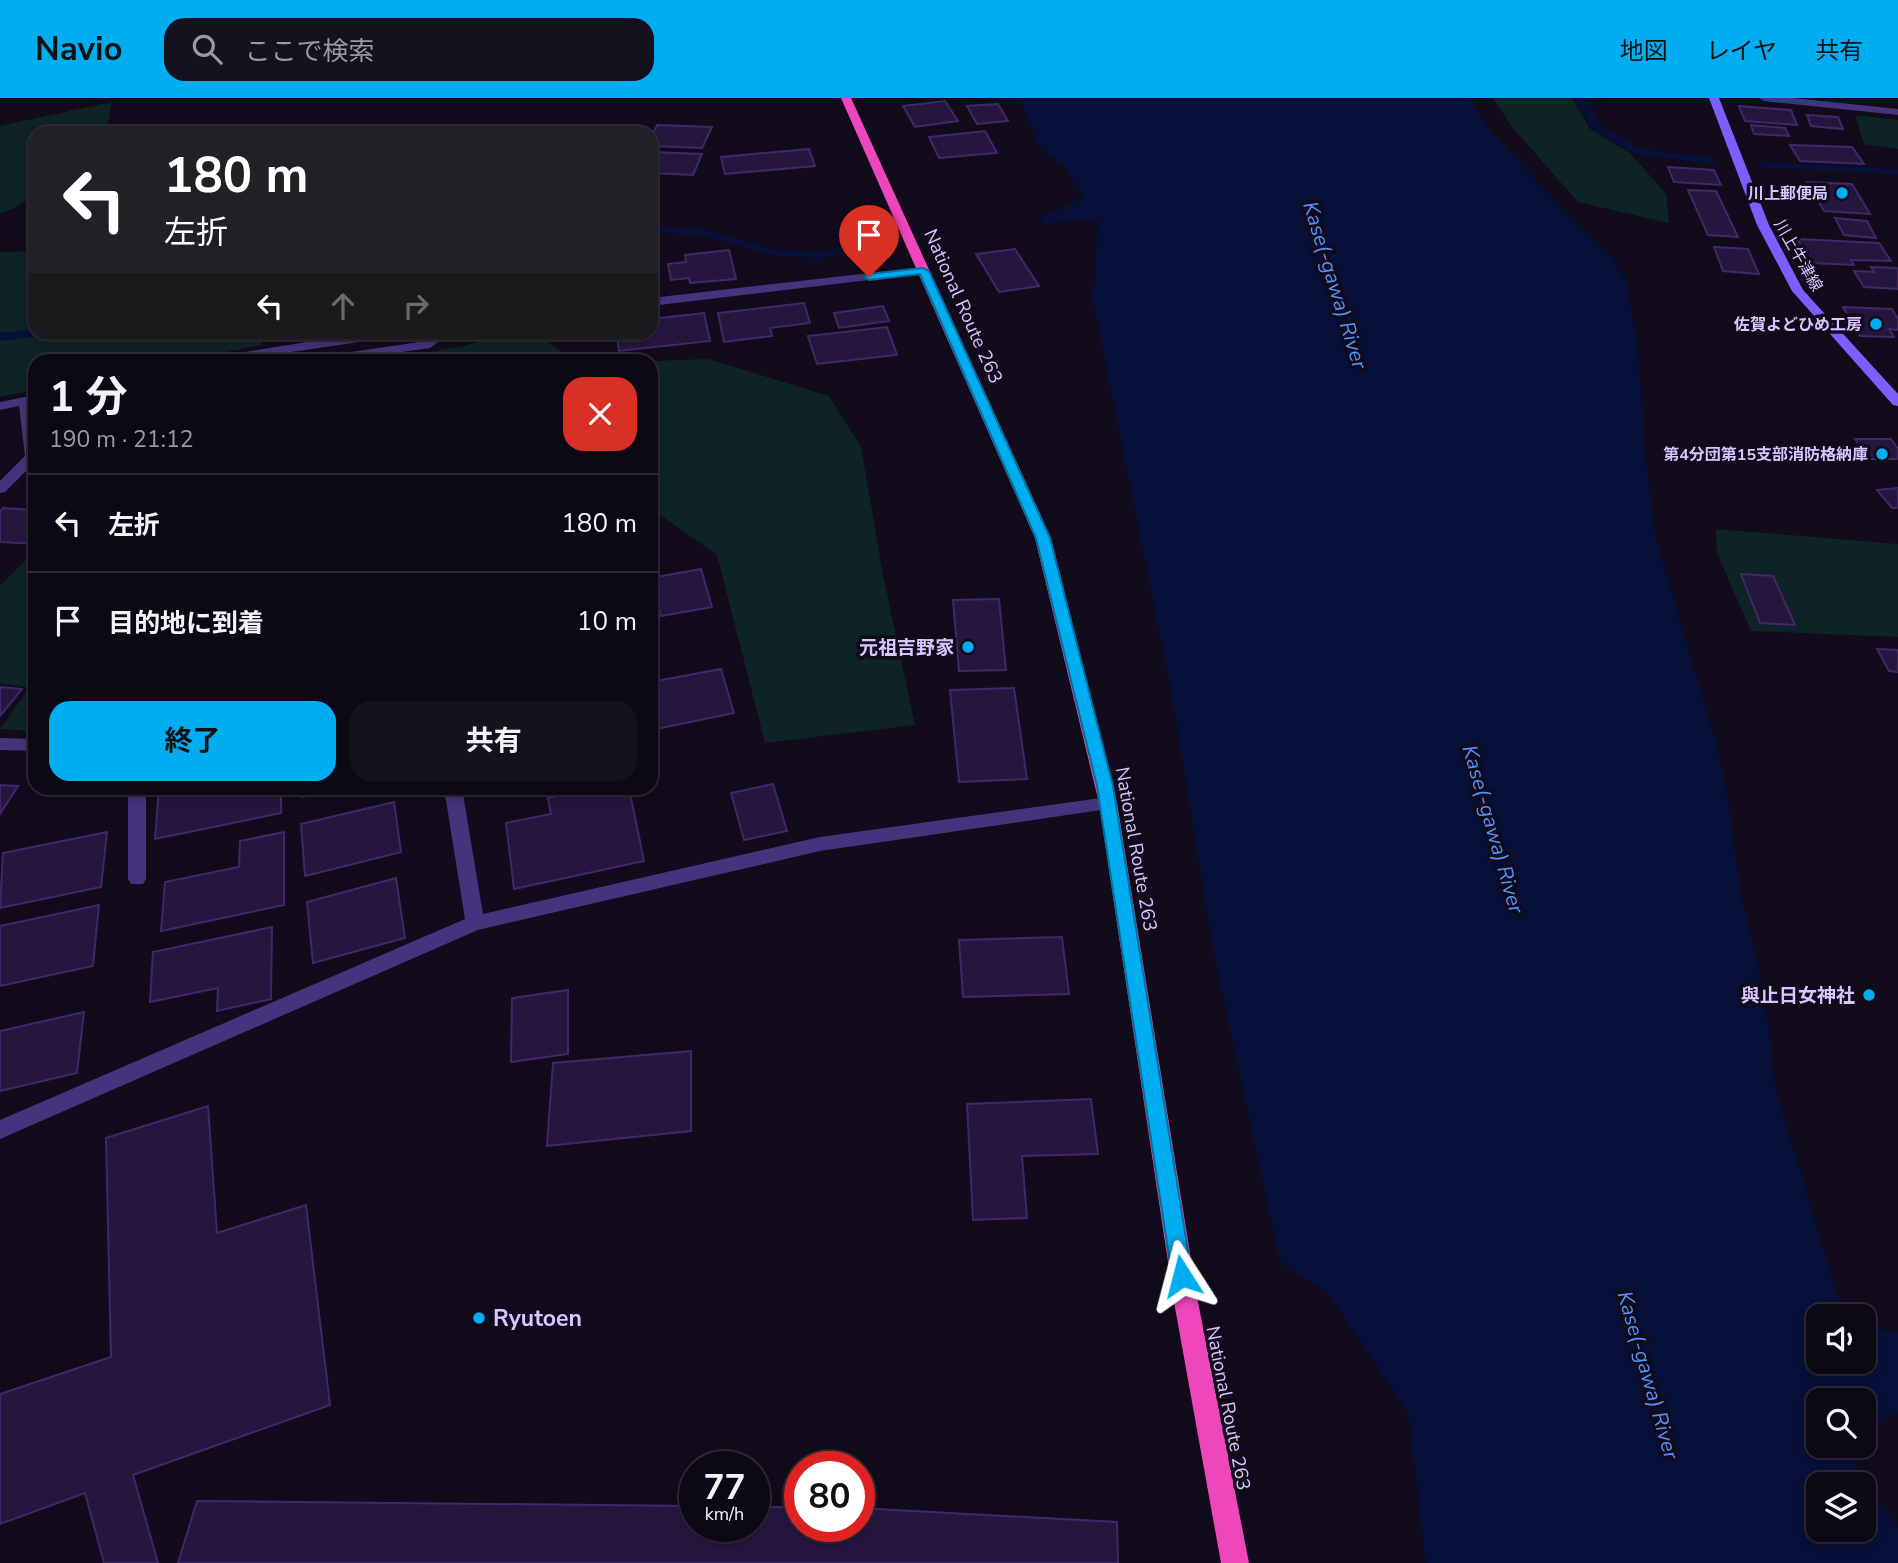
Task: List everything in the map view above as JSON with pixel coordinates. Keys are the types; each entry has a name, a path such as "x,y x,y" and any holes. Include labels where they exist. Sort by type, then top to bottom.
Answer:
{"highway":[{"name":"National Route 263","path":"846,98 1043,538 1108,803 1186,1302 1235,1563"}],"main road":[{"name":"川上牛津線","path":"1714,98 1763,225 1798,291 1898,402"}],"street":[{"path":"1764,98 1898,112"},
{"path":"658,301 923,271"},
{"path":"251,354 341,340"},
{"path":"364,354 430,344 435,340"},
{"path":"0,406 28,400"},
{"path":"0,489 28,461"},
{"path":"0,744 28,745"},
{"path":"137,795 137,879"},
{"path":"454,795 475,923"},
{"path":"0,1130 475,923 820,844 1108,803"}],"green space":[{"path":"1493,98 1572,98 1589,128 1630,153 1666,194 1669,223 1578,202 1512,127"},
{"path":"112,102 107,126 28,126 28,199 0,213 0,126"},
{"path":"1855,115 1898,120 1898,149 1864,144"},
{"path":"28,251 28,340 262,340 262,345 215,354 28,354 28,391 0,397 0,252"},
{"path":"487,340 545,340 565,354 418,354"},
{"path":"708,359 829,396 861,447 883,575 915,725 765,743 717,555 658,514 658,361"},
{"path":"1716,529 1898,544 1898,637 1751,631 1717,553"},
{"path":"28,558 28,687 0,684 0,586"},
{"path":"28,690 28,731 0,729"}],"water":[{"name":"Kase(-gawa) River","path":"1020,98 1469,98 1489,129 1574,220 1609,253 1627,285 1638,352 1646,461 1656,540 1717,746 1730,812 1739,884 1764,994 1776,1092 1840,1304 1806,1304 1806,1374 1876,1374 1876,1327 1898,1334 1898,1414 1889,1415 1876,1426 1876,1388 1806,1388 1806,1458 1857,1458 1856,1466 1860,1472 1806,1472 1806,1542 1876,1542 1876,1496 1898,1528 1898,1563 1426,1563 1409,1421 1405,1408 1328,1293 1285,1267 1279,1258 1212,945 1173,702 1093,301 1098,223 1092,219 1042,224 1041,217 1081,199 1082,194 1065,167 1039,148"}],"building":[{"path":"945,101 958,121 915,127 903,106"},
{"path":"998,104 1008,121 977,124 967,106"},
{"path":"1739,106 1791,110 1797,125 1745,121"},
{"path":"1807,115 1838,117 1843,129 1811,126"},
{"path":"1751,125 1785,128 1789,136 1754,134"},
{"path":"656,126 712,127 702,148 658,146"},
{"path":"985,131 997,153 939,158 929,137"},
{"path":"1790,145 1852,147 1864,164 1800,161"},
{"path":"809,149 815,166 725,174 721,157"},
{"path":"658,152 702,154 693,175 658,173"},
{"path":"1668,167 1714,170 1721,185 1674,182"},
{"path":"1807,182 1852,184 1870,214 1824,211"},
{"path":"1688,190 1716,191 1738,237 1708,235"},
{"path":"1835,218 1867,221 1876,238 1844,235"},
{"path":"1797,239 1879,243 1891,261 1851,260 1854,265 1811,263"},
{"path":"1714,247 1748,249 1759,274 1723,271"},
{"path":"1015,249 1039,286 999,292 976,254"},
{"path":"729,250 736,279 690,283 689,278 671,280 668,264 686,262 685,255"},
{"path":"1871,267 1898,268 1898,289 1864,287 1854,271 1874,272"},
{"path":"804,303 810,323 770,328 772,336 724,342 718,313"},
{"path":"883,306 889,321 839,328 834,313"},
{"name":"佐賀よどひめ工房","path":"1843,307 1892,309 1898,319 1898,330 1889,329 1894,337 1860,336"},
{"path":"704,313 710,341 619,351 618,340 658,340 658,318"},
{"path":"887,327 897,355 817,364 808,336"},
{"name":"第4分団第15支部消防格納庫","path":"1855,439 1891,439 1898,449 1898,459 1868,459"},
{"path":"1898,488 1898,508 1892,508 1877,490"},
{"path":"3,508 28,510 28,544 0,542 0,512"},
{"path":"701,569 712,607 661,616 658,605 658,577"},
{"path":"1741,574 1773,576 1795,625 1760,623"},
{"path":"999,599 1006,670 959,671 953,600"},
{"path":"1877,649 1898,650 1898,672 1889,671"},
{"path":"721,669 734,713 658,729 658,681"},
{"path":"0,687 22,689 0,716"},
{"path":"1014,688 1027,779 959,782 950,690"},
{"path":"773,784 787,831 744,840 731,793"},
{"path":"0,785 18,786 0,814"},
{"path":"158,795 281,795 281,813 155,839"},
{"path":"563,795 630,795 644,861 514,889 506,823 551,814 548,798"},
{"path":"394,802 401,852 305,876 301,824"},
{"path":"107,832 101,887 0,908 3,853"},
{"path":"284,832 284,905 161,931 165,882 239,867 240,841"},
{"path":"396,878 405,938 313,963 307,902"},
{"path":"99,905 93,966 0,986 0,926"},
{"path":"272,927 271,999 217,1011 218,988 150,1002 153,952"},
{"path":"1062,937 1069,994 963,997 959,940"},
{"path":"568,990 568,1054 511,1062 512,998"},
{"path":"84,1012 77,1073 0,1091 0,1031"},
{"path":"691,1051 691,1131 547,1146 553,1063"},
{"path":"1091,1099 1098,1154 1022,1156 1027,1218 973,1220 967,1104"},
{"path":"208,1106 217,1233 306,1205 330,1405 133,1475 158,1563 104,1563 85,1493 0,1524 0,1394 111,1357 106,1138"},
{"path":"197,1501 679,1506 679,1542 770,1542 770,1507 784,1507 784,1542 875,1542 875,1509 1117,1522 1118,1563 178,1563"}],"waterway":[{"path":"1580,98 1597,127 1638,152 1712,161"},
{"path":"1764,165 1898,172"},
{"path":"658,230 705,233 777,253 821,255 857,246"},
{"path":"0,337 28,334"}],"place":[{"name":"川上郵便局","path":"1842,193"},
{"name":"佐賀よどひめ工房","path":"1876,324"},
{"name":"第4分団第15支部消防格納庫","path":"1882,454"},
{"name":"元祖吉野家","path":"968,647"},
{"name":"與止日女神社","path":"1869,995"},
{"name":"Ryutoen","path":"479,1318"}],"route":[{"path":"869,277 923,271 1043,538 1105,786 1182,1276"}]}
